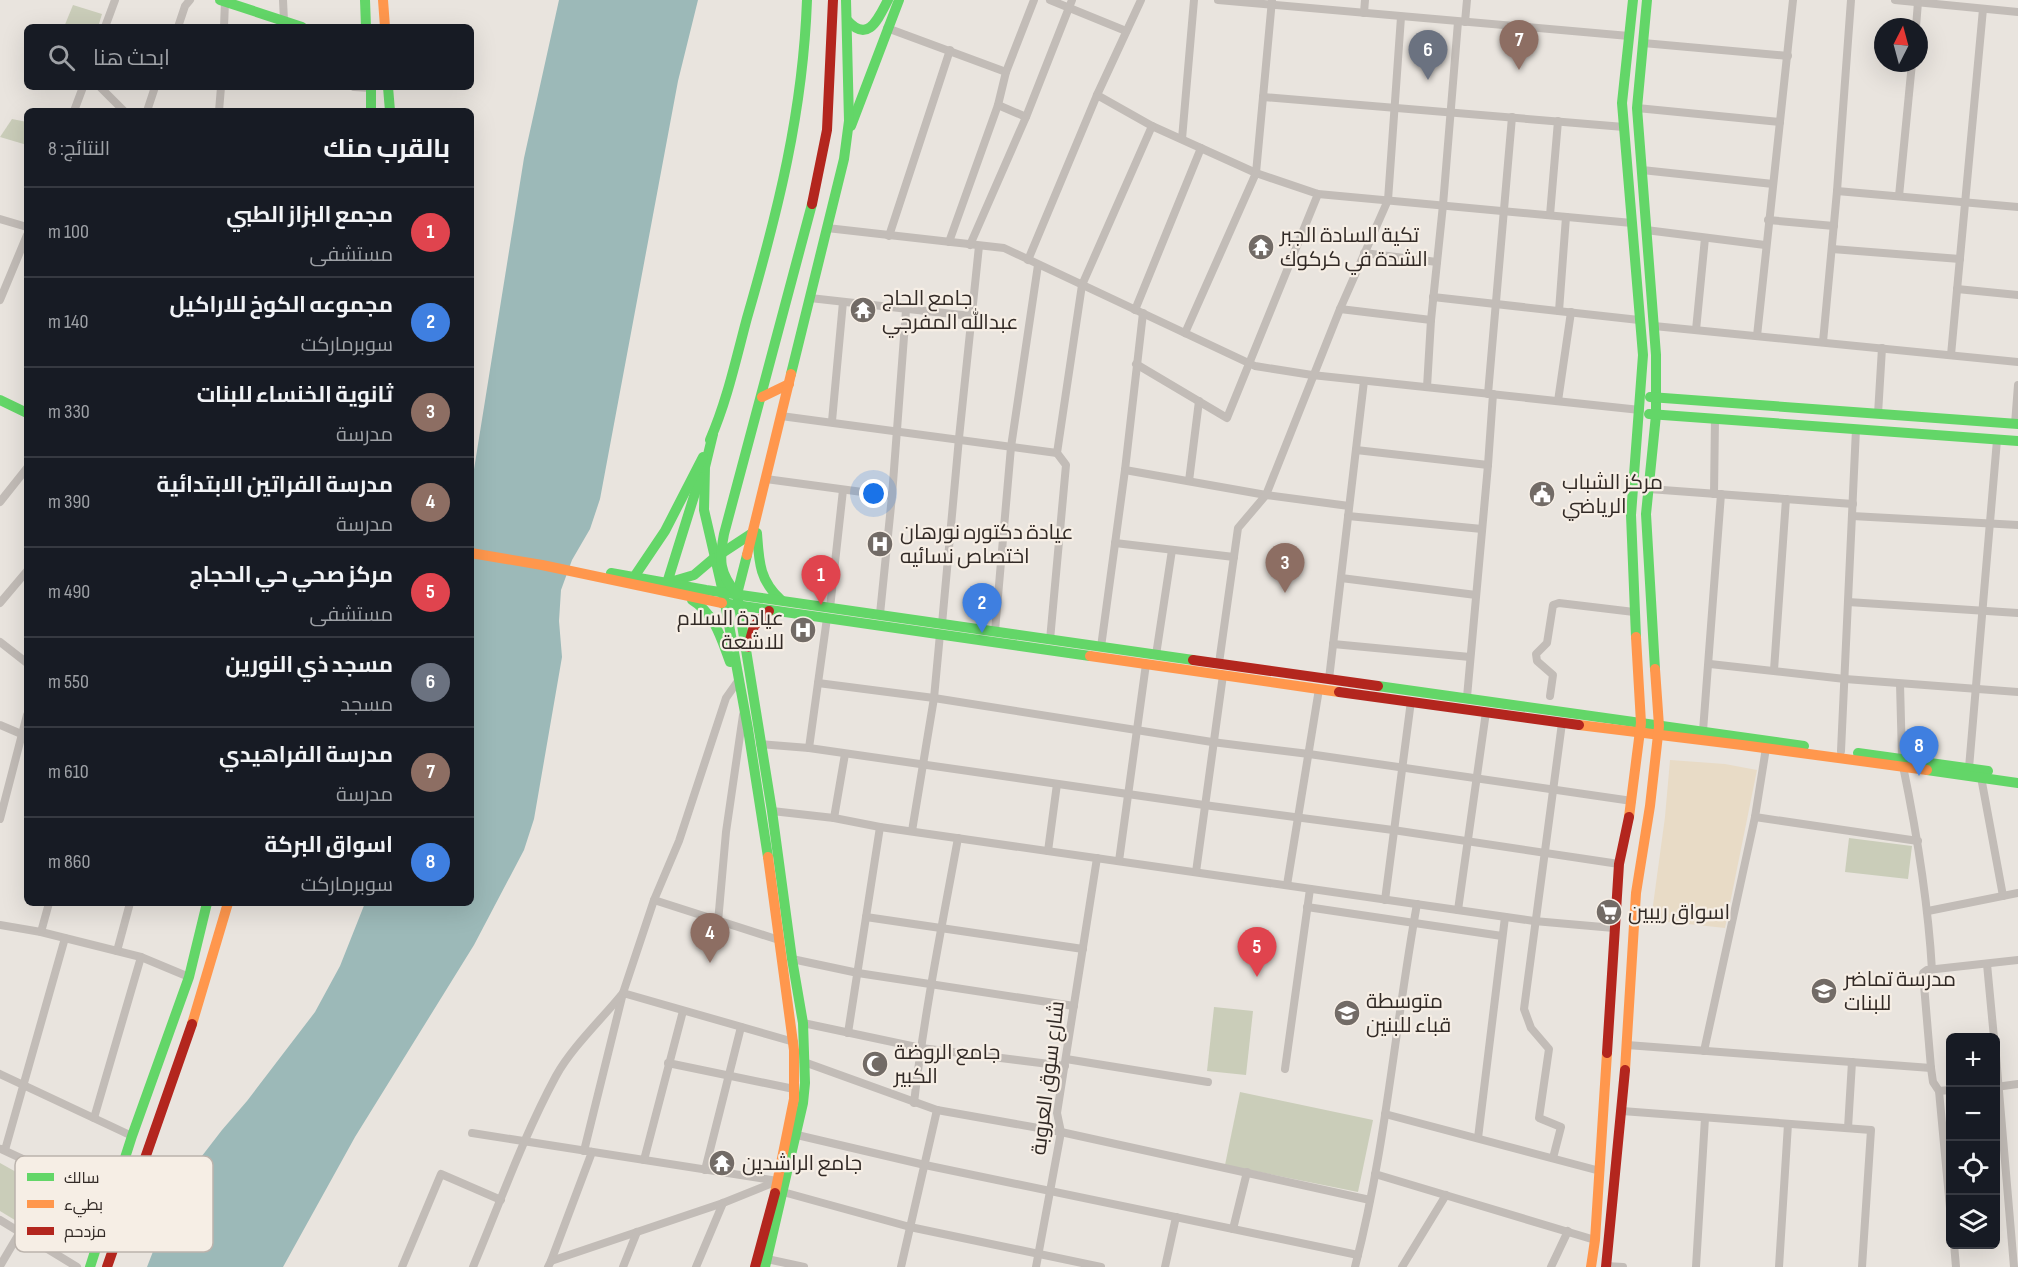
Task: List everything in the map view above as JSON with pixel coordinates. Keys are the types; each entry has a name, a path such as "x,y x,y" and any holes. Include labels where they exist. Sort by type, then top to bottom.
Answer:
{"main road":[{"path":"364,0 366,24"},
{"path":"383,0 385,24"},
{"path":"667,583 776,219 804,73 807,0"},
{"path":"755,1267 778,1182 794,1089 794,1042 764,823 716,555 724,534 807,228 826,130 831,75 833,0"},
{"path":"846,0 848,136"},
{"path":"847,20 855,29 868,30 874,25 888,0"},
{"path":"766,1263 803,1103 803,1023 738,600 848,136 899,0"},
{"path":"1591,1267 1600,1172 1619,864 1632,801 1640,728 1631,515 1643,355 1622,103 1633,0"},
{"path":"1606,1266 1622,1112 1636,893 1659,731 1647,551 1649,489 1657,397 1654,326 1637,108 1647,0"},
{"path":"223,1 293,24"},
{"path":"358,24 366,15"},
{"path":"371,90 371,108"},
{"path":"388,90 390,108"},
{"path":"762,397 789,384"},
{"path":"1641,396 2016,424"},
{"path":"0,400 24,412"},
{"path":"1640,412 2018,441"},
{"path":"713,434 705,468 703,498 705,517 716,555 723,576 738,600 769,610 880,614 941,629 995,631 1467,697 1766,748 1969,768 2018,776"},
{"path":"634,577 665,531 713,434"},
{"path":"667,583 694,575 716,555 755,528"},
{"path":"755,528 762,577 767,588 781,600"},
{"path":"474,548 583,570 681,595 738,600 781,600 828,613 941,629 1146,664 1562,723 1640,728"},
{"path":"474,553 634,577 724,598"},
{"path":"681,595 708,611 717,627 738,681"},
{"path":"747,659 752,629 769,610"},
{"path":"1659,731 1704,731 1841,751 2018,783"},
{"path":"125,1156 189,977 206,906"},
{"path":"147,1156 217,943 226,906"},
{"path":"90,1267 95,1252"},
{"path":"107,1267 112,1252"}],"street":[{"path":"106,24 115,0"},
{"path":"179,24 190,0"},
{"path":"283,0 284,21"},
{"path":"949,242 998,105 1006,72 1034,0"},
{"path":"1050,0 1071,4 1126,31"},
{"path":"1028,260 1097,95 1141,0"},
{"path":"1182,139 1194,0"},
{"path":"1218,0 1272,2 1401,17 1629,36"},
{"path":"1364,13 1365,0"},
{"path":"1427,387 1433,297 1451,112 1462,22 1467,0"},
{"path":"1757,336 1793,0"},
{"path":"1823,342 1851,0"},
{"path":"1895,0 2018,12"},
{"path":"223,1 224,24"},
{"path":"1185,333 1256,173 1272,2"},
{"path":"1917,18 1918,2"},
{"path":"970,245 1026,117 1071,4"},
{"path":"1951,355 1983,9"},
{"path":"1219,663 1238,528 1266,495 1312,375 1388,200 1401,17"},
{"path":"887,28 1006,72"},
{"path":"1643,42 1788,56"},
{"path":"889,236 950,50"},
{"path":"1899,196 1911,72"},
{"path":"75,108 81,90"},
{"path":"103,90 121,108"},
{"path":"148,108 155,90"},
{"path":"219,108 221,90"},
{"path":"1097,95 1152,126 1256,173 1318,194 1632,223"},
{"path":"1263,97 1624,127"},
{"path":"998,105 1026,117"},
{"path":"1637,108 1780,122"},
{"path":"1467,697 1488,465 1496,304 1512,117"},
{"path":"1551,215 1558,121"},
{"path":"1050,640 1066,465 1057,453 1082,285 1152,126"},
{"path":"1101,647 1125,470 1139,311 1201,148"},
{"path":"1642,170 1773,184"},
{"path":"1837,191 2018,207"},
{"path":"1136,364 1227,418 1318,194"},
{"path":"1559,311 1566,217"},
{"path":"0,219 24,226"},
{"path":"1768,220 1834,226"},
{"path":"827,228 1004,248 1250,364 1312,375 1640,412"},
{"path":"1646,230 1765,245"},
{"path":"1696,330 1705,238"},
{"path":"0,300 24,242"},
{"path":"912,831 934,698 980,246"},
{"path":"1832,249 1960,259"},
{"path":"1364,254 1437,262"},
{"path":"995,631 1011,447 1038,265"},
{"path":"1957,289 2018,295"},
{"path":"1433,297 1639,320"},
{"path":"810,298 972,316"},
{"path":"832,421 843,302"},
{"path":"1340,309 1431,320"},
{"path":"880,614 892,496 906,310"},
{"path":"1558,401 1571,312"},
{"path":"1654,326 2018,362"},
{"path":"1878,414 1882,348"},
{"path":"1329,679 1364,381"},
{"path":"2016,424 2018,385"},
{"path":"1189,481 1199,401"},
{"path":"781,416 959,438 1057,453"},
{"path":"1704,731 1710,664 1718,494 1715,419"},
{"path":"1841,751 1856,429"},
{"path":"1969,768 1997,440"},
{"path":"1356,450 1488,465"},
{"path":"1125,470 1266,495 1349,506"},
{"path":"0,502 24,472"},
{"path":"766,479 892,496"},
{"path":"1649,489 1853,504"},
{"path":"809,748 843,490"},
{"path":"1774,670 1786,499"},
{"path":"1348,516 1482,529"},
{"path":"1852,516 2018,525"},
{"path":"1115,543 1234,557"},
{"path":"1156,655 1172,550"},
{"path":"0,603 24,575"},
{"path":"1341,578 1476,596"},
{"path":"1848,602 2018,613"},
{"path":"1550,696 1552,675 1537,661 1536,654 1547,644 1553,605 1559,603 1634,612"},
{"path":"0,642 24,661"},
{"path":"1333,644 1470,657"},
{"path":"1119,861 1146,664"},
{"path":"1710,664 1845,679 2018,692"},
{"path":"1196,872 1212,742 1223,675"},
{"path":"549,1264 588,1151 623,993 654,900 679,841 726,698 738,681"},
{"path":"818,683 934,698 1212,742 1632,801"},
{"path":"1900,684 1902,763 1929,911 1932,970"},
{"path":"1287,885 1319,689"},
{"path":"1385,900 1411,701"},
{"path":"718,922 726,832 744,710"},
{"path":"1458,910 1486,712"},
{"path":"1553,1158 1561,1127 1539,1118 1549,1049 1531,1028 1524,1009 1562,723"},
{"path":"0,725 24,735"},
{"path":"0,819 24,738"},
{"path":"760,744 809,748 1619,864"},
{"path":"1704,1051 1755,817 1766,748"},
{"path":"834,818 845,754"},
{"path":"1981,777 2003,896"},
{"path":"1048,851 1057,784"},
{"path":"772,811 834,818 1505,917 1614,928"},
{"path":"1755,817 1918,841"},
{"path":"849,1033 880,826"},
{"path":"914,1103 931,984 958,838"},
{"name":"شارع سوق العروبة","path":"1036,1267 1061,1132 1057,1113 1096,858"},
{"path":"1285,1069 1310,889"},
{"path":"1929,911 2018,893"},
{"path":"654,900 779,940"},
{"path":"1355,1267 1375,1174 1418,904"},
{"path":"41,932 48,906"},
{"path":"117,951 129,906"},
{"path":"1307,907 1502,936"},
{"path":"866,917 1083,949"},
{"path":"1478,1138 1505,917"},
{"path":"0,925 41,932 141,957 189,977"},
{"path":"17,1156 2,1149 24,1084 65,938"},
{"path":"94,1118 141,957"},
{"path":"792,959 858,973 1074,1006"},
{"path":"1949,1195 1939,1091 1933,1082 1922,976 1923,973 1932,970 2018,960"},
{"path":"1987,964 1994,1033"},
{"path":"623,993 794,1042"},
{"path":"473,1267 525,1141 561,1068 623,993"},
{"path":"644,1160 683,1011"},
{"path":"803,1023 921,1048 1066,1062 1208,1082"},
{"path":"705,1170 741,1027"},
{"path":"1627,1045 1931,1068"},
{"path":"804,1062 937,1110 1061,1132 1370,1200"},
{"path":"1848,1128 1852,1062"},
{"path":"668,1063 794,1089"},
{"path":"0,1074 132,1136"},
{"path":"2000,1087 2018,1084"},
{"path":"1939,1091 1946,1090"},
{"path":"901,1267 937,1110"},
{"path":"1622,1112 1871,1130 1862,1267"},
{"path":"1385,1114 1600,1172"},
{"path":"1696,1267 1705,1118"},
{"path":"2000,1119 2014,1267"},
{"path":"1779,1267 1788,1124"},
{"path":"472,1133 778,1182"},
{"path":"797,1134 925,1165 1358,1256"},
{"path":"1233,1229 1247,1172"},
{"path":"402,1267 441,1173 501,1200"},
{"path":"1375,1174 1595,1240"},
{"path":"549,1264 778,1182"},
{"path":"783,1192 910,1227 1101,1267"},
{"path":"1402,1267 1446,1195"},
{"path":"696,1267 723,1203"},
{"path":"1165,1267 1176,1217"},
{"path":"0,1220 15,1229"},
{"path":"1551,1267 1568,1231"},
{"path":"623,1267 637,1232"},
{"path":"0,1266 15,1240"},
{"path":"1954,1249 1956,1267"},
{"path":"53,1252 77,1267"},
{"path":"766,1263 804,1267"},
{"path":"1606,1266 1623,1267"}],"green space":[{"path":"73,5 102,14 99,24 65,24"},
{"path":"12,119 24,121 24,144 0,137"},
{"path":"1849,838 1912,846 1908,879 1845,872"},
{"path":"1214,1007 1253,1011 1246,1075 1207,1071"},
{"path":"1240,1092 1373,1120 1358,1192 1225,1165"},
{"path":"0,1163 15,1171 15,1220 0,1211"}],"sand":[{"path":"1670,760 1725,764 1757,770 1725,928 1651,920"}],"water":[{"path":"559,0 698,0 678,81 600,499 590,529 572,560 561,590 559,621 562,657 534,819 524,850 474,945 355,1137 283,1267 147,1267 153,1252 213,1252 213,1156 202,1156 315,1012 340,966 364,906 474,906 474,469 524,158"}],"traffic: fast":[{"path":"220,0 293,24"},
{"path":"365,0 366,24"},
{"path":"710,440 731,380 779,200 800,82 807,0"},
{"path":"791,374 844,159 849,121 846,0"},
{"path":"847,20 854,27 861,30 867,29 876,21 888,0"},
{"path":"851,126 899,0"},
{"path":"1633,0 1622,103 1643,355 1631,515 1636,637"},
{"path":"1647,0 1637,108 1656,355 1656,415 1646,514 1655,669"},
{"path":"371,90 371,108"},
{"path":"388,90 390,108"},
{"path":"737,594 722,566 721,551 724,534 812,204"},
{"path":"1650,397 2018,424"},
{"path":"0,400 24,412"},
{"path":"1649,414 2018,441"},
{"path":"713,434 705,467 704,510 723,592 768,857"},
{"path":"634,577 665,531 703,457"},
{"path":"700,477 667,583 694,575 714,558"},
{"path":"719,555 754,532"},
{"path":"757,533 764,577 781,600"},
{"path":"747,555 737,594 803,1023 805,1083 803,1103 765,1267"},
{"path":"611,573 706,590 1193,660"},
{"path":"692,600 712,619 730,662"},
{"path":"722,603 1090,656"},
{"path":"1378,686 1804,746"},
{"path":"1858,753 1988,771"},
{"path":"1927,770 2018,783"},
{"path":"126,1156 189,977 206,906"},
{"path":"90,1267 95,1252"}],"traffic: slow":[{"path":"383,0 385,24"},
{"path":"747,555 791,374"},
{"path":"762,397 789,384"},
{"path":"474,554 542,565 722,603"},
{"path":"1629,817 1641,723 1636,637"},
{"path":"1090,656 1339,692"},
{"path":"1625,1070 1636,893 1650,806 1659,726 1655,669"},
{"path":"1579,725 1927,770"},
{"path":"768,857 794,1050 794,1099 775,1193"},
{"path":"192,1024 227,906"},
{"path":"1591,1267 1595,1240 1607,1053"}],"traffic: jam":[{"path":"812,204 827,130 833,0"},
{"path":"748,647 754,626 769,611"},
{"path":"1193,660 1378,686"},
{"path":"1339,692 1579,725"},
{"path":"1607,1053 1619,864 1629,817"},
{"path":"146,1156 192,1024"},
{"path":"1606,1267 1625,1070"},
{"path":"755,1267 775,1193"},
{"path":"107,1267 112,1252"}],"place":[{"name":"مدرسة الفراهيدي","path":"1519,70"},
{"name":"مسجد ذي النورين","path":"1428,80"},
{"name":"تكية السادة الجبر الشدة في كركوك","path":"1261,247"},
{"name":"جامع الحاج عبدالله المفرجي","path":"863,310"},
{"name":"مركز الشباب الرياضي","path":"1542,494"},
{"name":"عيادة دكتوره نورهان اختصاص نسائيه","path":"880,544"},
{"name":"ثانوية الخنساء للبنات","path":"1285,593"},
{"name":"مجمع البزاز الطبي","path":"821,605"},
{"name":"عيادة السلام للاشعة","path":"803,630"},
{"name":"مجموعه الكوخ للاراكيل","path":"982,633"},
{"name":"اسواق البركة","path":"1919,776"},
{"name":"اسواق ريبين","path":"1609,912"},
{"name":"مدرسة الفراتين الابتدائية","path":"710,963"},
{"name":"مركز صحي حي الحجاج","path":"1257,977"},
{"name":"مدرسة تماضر للبنات","path":"1824,991"},
{"name":"متوسطة قباء للبنين","path":"1347,1013"},
{"name":"جامع الروضة الكبير","path":"875,1064"},
{"name":"جامع الراشدين","path":"722,1163"}]}
